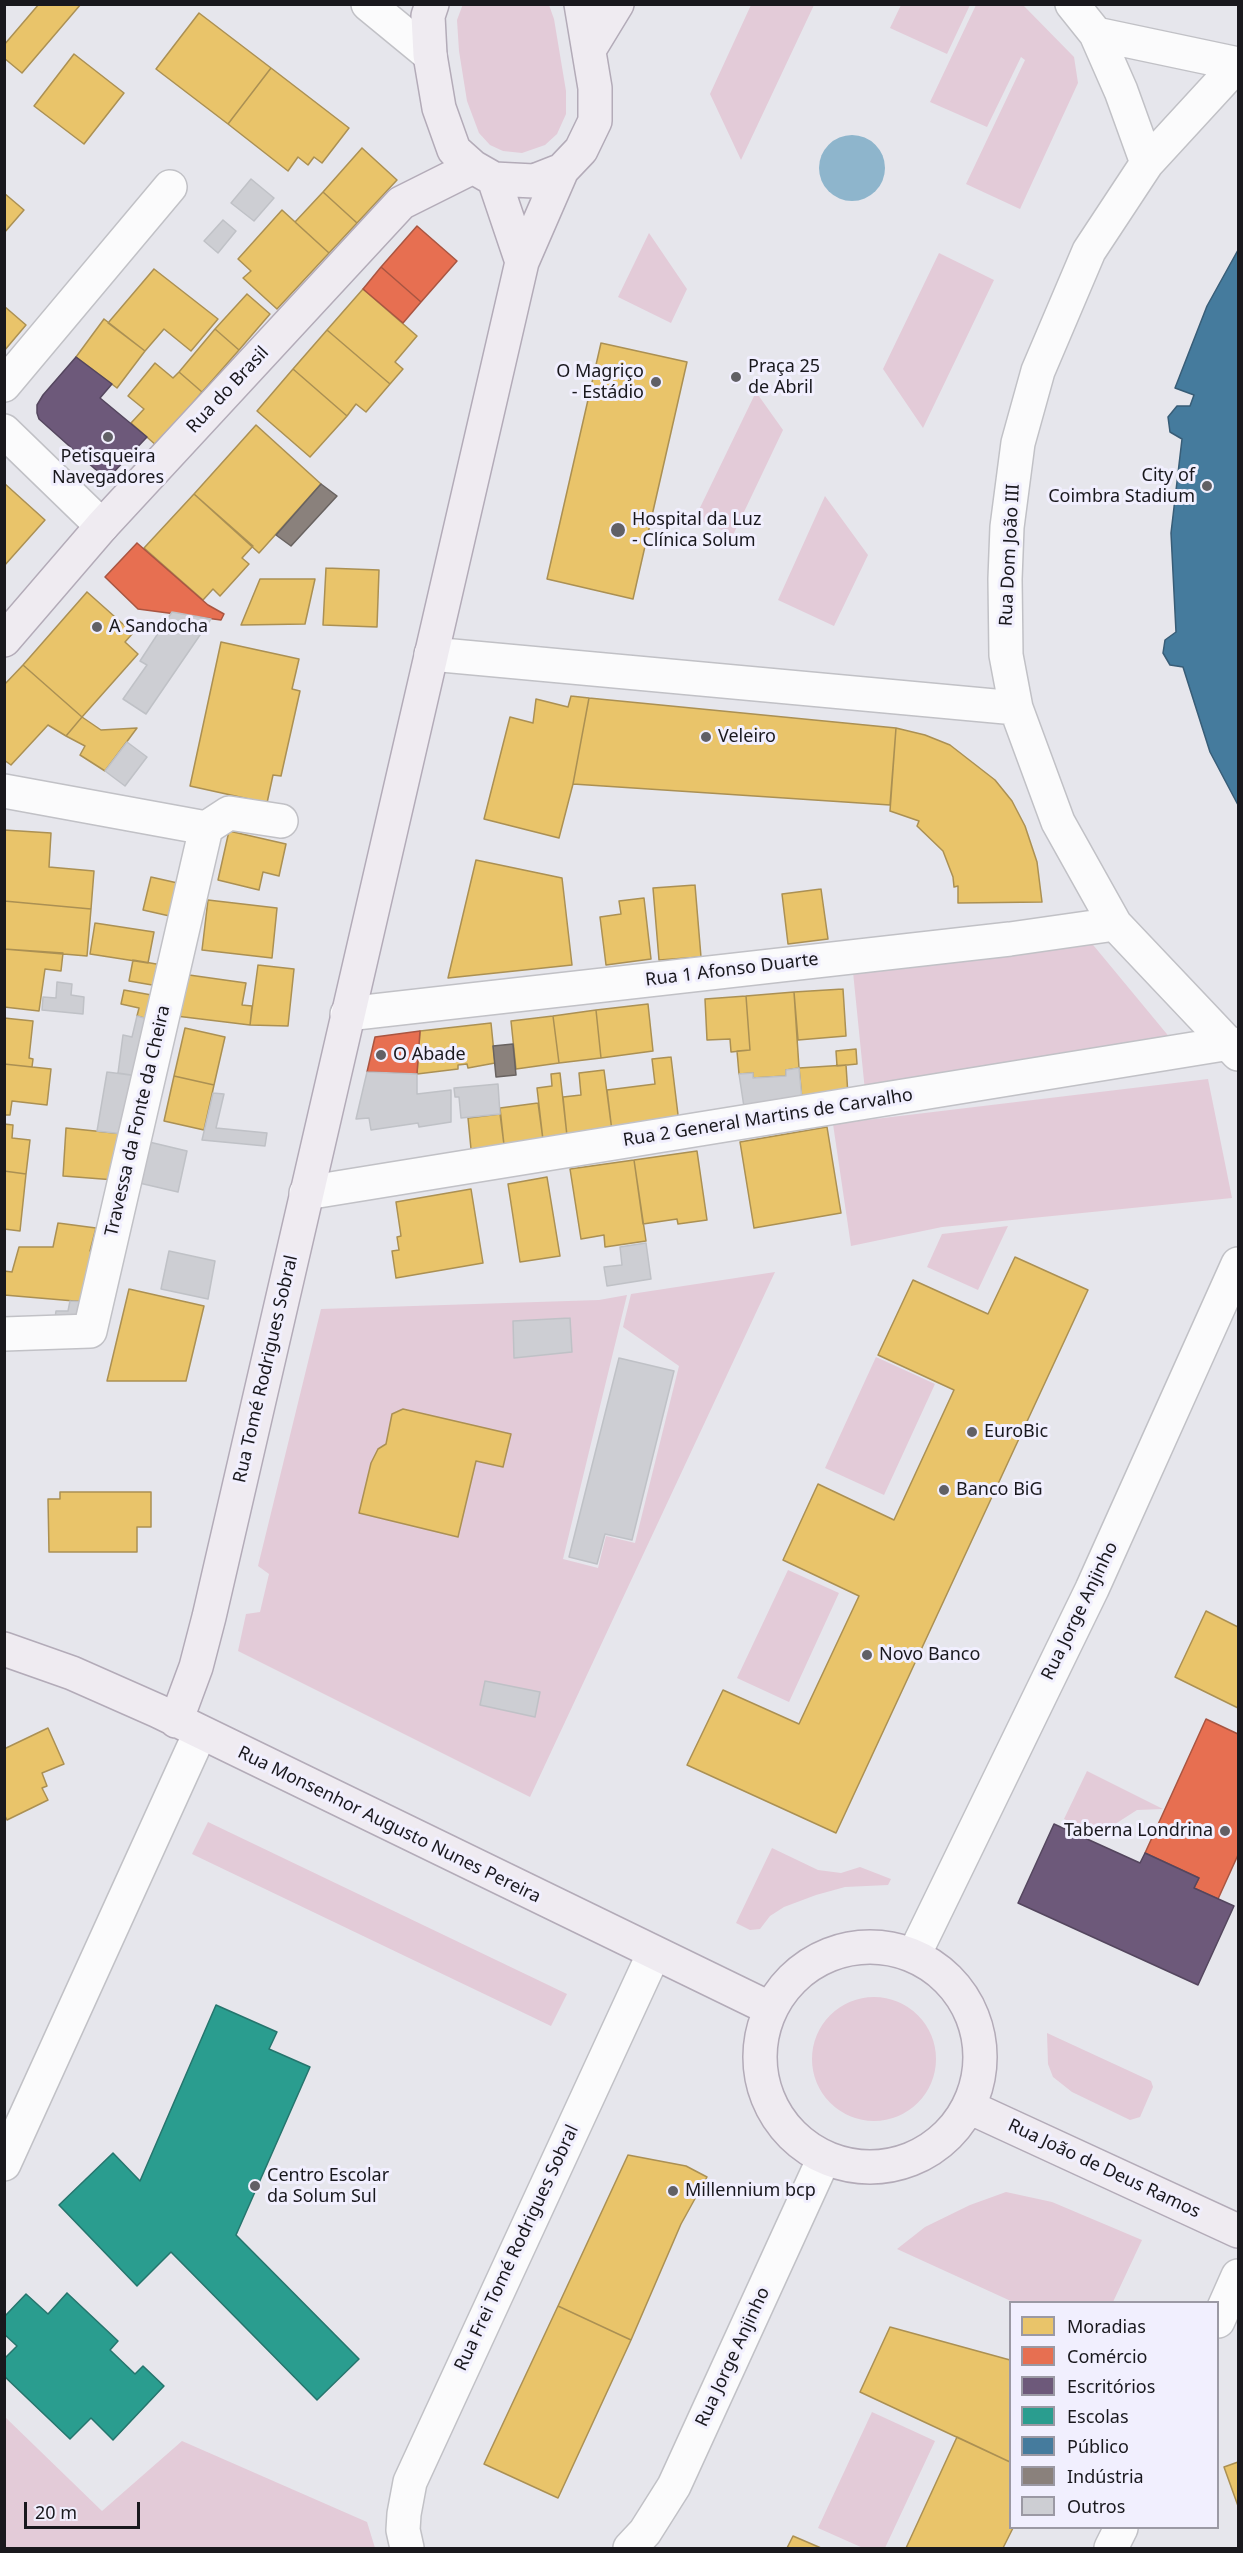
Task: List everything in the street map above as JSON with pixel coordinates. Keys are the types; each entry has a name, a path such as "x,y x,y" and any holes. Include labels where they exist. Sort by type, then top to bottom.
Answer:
{"main road":[{"path":"432,4 428,16 430,55 439,108 454,150 484,173 522,262"},
{"name":"Rua do Brasil","path":"4,640 102,526 401,203 484,173 534,181 562,170 581,150 595,121 595,88 581,4"},
{"path":"589,50 617,4"},
{"name":"Rua Tomé Rodrigues Sobral","path":"188,1727 196,1667 522,262 562,170"},
{"name":"Rua Monsenhor Augusto Nunes Pereira","path":"4,1649 72,1673 188,1727 771,2009"},
{"path":"882,1947 914,1955 944,1975 967,2002 979,2036 980,2072 969,2107 948,2136 919,2156 886,2166 854,2166 824,2158 795,2138 773,2111 762,2078 761,2043 771,2009 790,1981 817,1960 848,1949 882,1947"},
{"name":"Rua João de Deus Ramos","path":"969,2107 1239,2231"}],"street":[{"path":"368,4 430,55"},
{"path":"1072,4 1096,34 1121,91 1146,163"},
{"path":"1096,34 1238,64"},
{"name":"Rua Dom João III","path":"1234,1048 1115,924 1058,822 1016,708 1006,655 1005,579 1007,527 1018,443 1038,371 1089,251 1146,163 1238,64"},
{"path":"4,385 170,187"},
{"path":"4,430 102,526"},
{"path":"431,654 1016,708"},
{"path":"4,791 206,828 229,813 281,821"},
{"name":"Travessa da Fonte da Cheira","path":"4,1334 90,1331 206,828"},
{"name":"Rua 1 Afonso Duarte","path":"348,1014 1010,939 1115,924"},
{"name":"Rua 2 General Martins de Carvalho","path":"306,1193 1234,1048"},
{"name":"Rua Jorge Anjinho","path":"914,1955 1127,1513 1239,1264"},
{"path":"4,2164 188,1727"},
{"name":"Rua Frei Tomé Rodrigues Sobral","path":"407,2548 403,2530 410,2482 654,1953"},
{"name":"Rua Jorge Anjinho","path":"630,2548 645,2532 674,2486 824,2158"},
{"path":"1219,2319 1239,2276"},
{"path":"1111,2548 1120,2529"}],"shaded area":[{"path":"463,4 549,5 554,19 566,91 566,114 557,134 545,145 522,153 503,151 490,145 479,133 467,101 459,51 457,20"},
{"path":"901,4 970,5 947,54 890,28"},
{"path":"751,5 814,5 741,160 710,94"},
{"path":"976,5 1023,5 1074,57 1078,83 1020,209 966,184 1025,60 1021,57 987,127 930,102"},
{"path":"649,233 687,289 671,323 618,297"},
{"path":"939,253 994,280 923,428 883,369"},
{"path":"756,392 783,430 733,535 695,518"},
{"path":"825,496 868,555 834,626 778,600"},
{"path":"1089,940 1171,1039 865,1091 853,972"},
{"path":"1208,1079 1232,1198 942,1227 851,1246 833,1124"},
{"path":"1008,1226 978,1290 927,1267 942,1234"},
{"path":"775,1272 530,1797 238,1651 246,1614 260,1612 269,1574 258,1566 321,1309 599,1300 627,1295 563,1559 598,1568 606,1536 635,1543 679,1366 623,1327 631,1294"},
{"path":"876,1357 935,1384 884,1495 825,1468"},
{"path":"788,1570 839,1593 789,1702 737,1678"},
{"path":"1087,1771 1163,1809 1137,1810 1098,1835 1064,1819"},
{"path":"208,1822 567,1994 551,2026 192,1854"},
{"path":"772,1848 818,1870 841,1873 860,1867 891,1879 888,1885 845,1887 816,1895 784,1907 770,1916 760,1929 750,1930 736,1923"},
{"path":"874,1997 898,2001 918,2015 932,2035 936,2059 932,2083 918,2103 898,2117 874,2121 850,2117 830,2103 816,2083 812,2059 816,2035 830,2015 850,2001"},
{"path":"1047,2033 1151,2081 1153,2087 1140,2117 1130,2120 1072,2092 1053,2077 1048,2064"},
{"path":"1006,2192 1052,2202 1142,2240 1113,2301 1011,2301 897,2249 925,2227 970,2205"},
{"path":"872,2412 935,2441 885,2548 863,2548 818,2528"},
{"path":"4,2416 102,2511 182,2441 367,2522 375,2548 5,2548"}],"water":[{"path":"858,135 876,144 883,155 885,168 883,181 876,192 865,199 846,201 828,192 821,181 819,162 828,144 839,137"}],"building: Moradias":[{"path":"39,4 81,4 22,73 4,58 4,45"},
{"path":"199,13 271,68 228,124 156,69"},
{"path":"74,54 124,93 84,144 34,106"},
{"path":"271,68 349,128 322,163 314,157 308,165 298,157 288,171 228,124"},
{"path":"362,148 397,180 357,223 323,192"},
{"path":"323,192 357,223 329,253 295,222"},
{"path":"4,193 24,210 4,233"},
{"path":"282,210 329,253 277,309 243,278 251,271 238,259"},
{"path":"154,269 218,319 191,351 164,329 145,351 108,323"},
{"path":"363,289 417,336 395,362 403,369 390,384 327,330"},
{"path":"247,294 270,314 239,350 215,329"},
{"path":"4,306 26,325 4,351"},
{"path":"104,319 145,351 117,388 76,357"},
{"path":"215,329 239,350 202,392 179,372"},
{"path":"327,330 390,384 366,412 356,404 347,416 293,369"},
{"path":"601,343 687,362 633,599 547,579"},
{"path":"155,363 173,378 179,372 202,392 157,446 131,423 144,409 128,396"},
{"path":"293,369 347,416 310,457 257,411"},
{"path":"256,425 321,484 259,553 194,494"},
{"path":"4,483 45,520 4,566"},
{"path":"194,494 253,546 242,558 249,564 220,596 213,589 203,600 144,548"},
{"path":"326,568 379,570 377,627 323,625"},
{"path":"260,579 315,579 305,624 241,625"},
{"path":"87,592 133,633 125,642 138,654 82,717 23,665"},
{"path":"221,642 299,659 292,689 300,691 281,776 273,775 267,803 190,786"},
{"path":"23,665 82,717 66,736 48,725 11,765 4,760 4,685"},
{"path":"571,696 589,698 573,784 559,838 484,819 510,717 533,723 536,699 568,707"},
{"path":"589,698 896,728 890,805 573,784"},
{"path":"82,717 101,730 137,728 105,771 80,755 85,746 66,736"},
{"path":"896,728 925,735 950,745 995,780 1012,801 1025,826 1037,862 1042,902 958,903 958,886 954,887 953,877 943,851 917,826 919,821 890,811"},
{"path":"4,830 51,833 49,867 94,871 91,909 4,901"},
{"path":"229,831 286,844 279,876 263,872 259,890 218,880"},
{"path":"476,860 562,878 572,965 448,978"},
{"path":"151,877 182,884 174,917 143,910"},
{"path":"695,885 701,957 659,960 653,888"},
{"path":"821,889 828,939 788,944 782,894"},
{"path":"644,898 651,959 606,965 600,917 621,914 619,901"},
{"path":"208,900 277,908 272,958 202,950"},
{"path":"4,901 91,909 87,956 4,949"},
{"path":"95,923 154,932 148,963 90,954"},
{"path":"4,949 63,953 61,971 45,969 39,1011 4,1007"},
{"path":"133,960 162,965 158,986 129,981"},
{"path":"258,965 294,969 288,1026 250,1025"},
{"path":"182,974 246,983 242,1005 252,1006 250,1025 176,1016"},
{"path":"843,989 846,1036 798,1040 794,992"},
{"path":"124,990 157,996 151,1020 137,1016 139,1008 121,1004"},
{"path":"794,992 799,1068 786,1070 786,1076 753,1078 753,1073 739,1074 737,1051 750,1050 746,996"},
{"path":"746,996 750,1050 731,1052 730,1039 707,1040 705,999"},
{"path":"648,1004 653,1051 601,1058 596,1010"},
{"path":"596,1010 601,1058 559,1063 553,1016"},
{"path":"553,1016 559,1063 516,1069 511,1021"},
{"path":"4,1018 33,1021 29,1058 33,1059 32,1067 4,1064"},
{"path":"491,1023 495,1063 468,1068 467,1064 458,1065 458,1069 417,1074 420,1031"},
{"path":"185,1028 225,1037 214,1085 174,1076"},
{"path":"856,1049 857,1064 837,1066 836,1051"},
{"path":"671,1057 679,1123 612,1131 607,1090 655,1084 652,1059"},
{"path":"4,1064 51,1069 47,1105 12,1101 10,1115 4,1115"},
{"path":"846,1065 848,1095 802,1100 799,1068"},
{"path":"604,1070 612,1131 567,1136 563,1097 581,1095 579,1073"},
{"path":"560,1073 567,1136 543,1140 537,1088 552,1086 551,1074"},
{"path":"174,1076 214,1085 204,1130 164,1121"},
{"path":"538,1103 543,1140 504,1145 500,1108"},
{"path":"500,1114 504,1145 471,1149 468,1118"},
{"path":"4,1124 13,1125 12,1138 30,1140 26,1174 4,1171"},
{"path":"827,1127 841,1213 754,1228 740,1142"},
{"path":"66,1128 124,1134 115,1180 63,1176"},
{"path":"697,1151 707,1220 678,1224 677,1219 643,1224 634,1160"},
{"path":"634,1160 646,1241 605,1247 604,1235 581,1239 570,1169"},
{"path":"4,1171 26,1174 20,1231 4,1229"},
{"path":"547,1177 560,1256 520,1262 508,1184"},
{"path":"471,1189 483,1263 396,1278 392,1251 399,1250 397,1237 401,1236 396,1202"},
{"path":"58,1223 96,1228 90,1251 99,1253 86,1302 4,1295 4,1271 12,1272 19,1247 53,1247"},
{"path":"1015,1257 1088,1290 836,1833 687,1765 723,1690 799,1724 859,1596 783,1560 818,1484 894,1520 954,1390 878,1355 913,1280 988,1314"},
{"path":"129,1289 204,1306 186,1381 107,1381"},
{"path":"403,1409 511,1434 503,1467 476,1461 458,1537 359,1513 371,1463 378,1449 386,1444 392,1414"},
{"path":"60,1492 151,1492 151,1527 137,1527 137,1552 49,1552 48,1499 60,1499"},
{"path":"1206,1611 1238,1627 1238,1708 1175,1677"},
{"path":"48,1728 64,1764 42,1773 47,1786 42,1788 48,1800 7,1820 4,1814 4,1749"},
{"path":"628,2155 686,2166 707,2177 681,2224 631,2340 558,2306"},
{"path":"558,2306 631,2340 558,2498 484,2464"},
{"path":"890,2327 1009,2360 1009,2462 860,2392"},
{"path":"957,2437 1009,2462 1009,2529 1012,2529 1003,2548 906,2548"},
{"path":"1238,2462 1238,2506 1224,2467"},
{"path":"793,2536 821,2548 787,2548"}],"building: Comércio":[{"path":"417,226 457,261 421,302 381,267"},
{"path":"381,267 421,302 403,323 363,289"},
{"path":"137,543 208,605 224,614 221,620 138,609 105,577"},
{"path":"420,1031 417,1074 367,1072 375,1037"},
{"path":"1206,1719 1238,1734 1238,1855 1218,1899 1194,1888 1199,1878 1145,1853"}],"building: Escritórios":[{"path":"76,357 112,384 100,398 147,437 111,475 104,475 95,469 39,419 37,413 37,405 43,395"},
{"path":"1054,1824 1140,1863 1145,1853 1199,1878 1194,1888 1234,1906 1198,1985 1018,1903"}],"building: Escolas":[{"path":"216,2005 277,2032 269,2049 310,2067 236,2235 359,2359 317,2400 171,2252 137,2286 59,2205 113,2153 140,2181"},
{"path":"67,2293 118,2341 110,2350 135,2374 143,2366 164,2386 113,2440 91,2418 70,2439 4,2376 4,2359 17,2346 4,2334 4,2317 26,2294 48,2314"}],"building: Público":[{"name":"City of Coimbra Stadium","path":"1238,250 1238,805 1210,752 1183,667 1170,665 1163,653 1165,640 1176,632 1171,533 1182,439 1170,432 1168,417 1177,406 1190,406 1194,395 1175,388 1207,306"}],"building: Indústria":[{"path":"321,484 337,496 291,546 276,535"},
{"path":"513,1044 516,1075 496,1077 493,1046"}],"building: Outros":[{"path":"251,179 274,198 254,221 231,203"},
{"path":"223,220 236,231 218,253 204,241"},
{"path":"172,612 211,619 146,714 123,699 147,665 140,661"},
{"path":"127,742 147,757 125,786 105,771"},
{"path":"57,982 72,984 71,995 84,997 83,1014 42,1010 43,997 56,998"},
{"path":"137,1016 151,1020 138,1076 118,1073 123,1035 132,1037"},
{"path":"799,1068 802,1100 744,1107 739,1074 753,1073 753,1078 786,1076 786,1070"},
{"path":"107,1072 138,1076 124,1134 97,1131"},
{"path":"367,1072 417,1074 417,1094 451,1090 451,1122 419,1127 418,1123 371,1130 369,1118 356,1119"},
{"path":"498,1084 500,1114 461,1118 459,1097 455,1097 454,1088"},
{"path":"213,1093 224,1094 216,1128 267,1133 265,1146 202,1140"},
{"path":"145,1141 187,1151 178,1192 135,1182"},
{"path":"646,1243 651,1279 607,1286 604,1267 622,1265 620,1247"},
{"path":"169,1251 215,1261 208,1299 161,1289"},
{"path":"70,1301 86,1302 82,1317 54,1325 56,1311 68,1311"},
{"path":"570,1318 572,1352 514,1358 513,1321"},
{"path":"619,1358 674,1371 632,1540 605,1534 597,1564 569,1557"},
{"path":"485,1681 540,1692 535,1717 480,1705"}],"place":[{"name":"Praça 25 de Abril","path":"736,377"},
{"name":"O Magriço - Estádio","path":"656,382"},
{"name":"Petisqueira Navegadores","path":"108,437"},
{"name":"City of Coimbra Stadium","path":"1207,486"},
{"name":"Hospital da Luz - Clínica Solum","path":"618,530"},
{"name":"A Sandocha","path":"97,627"},
{"name":"Veleiro","path":"706,737"},
{"name":"O Abade","path":"381,1055"},
{"name":"EuroBic","path":"972,1432"},
{"name":"Banco BiG","path":"944,1490"},
{"name":"Novo Banco","path":"867,1655"},
{"name":"Taberna Londrina","path":"1225,1831"},
{"name":"Centro Escolar da Solum Sul","path":"255,2186"},
{"name":"Millennium bcp","path":"673,2191"}]}
